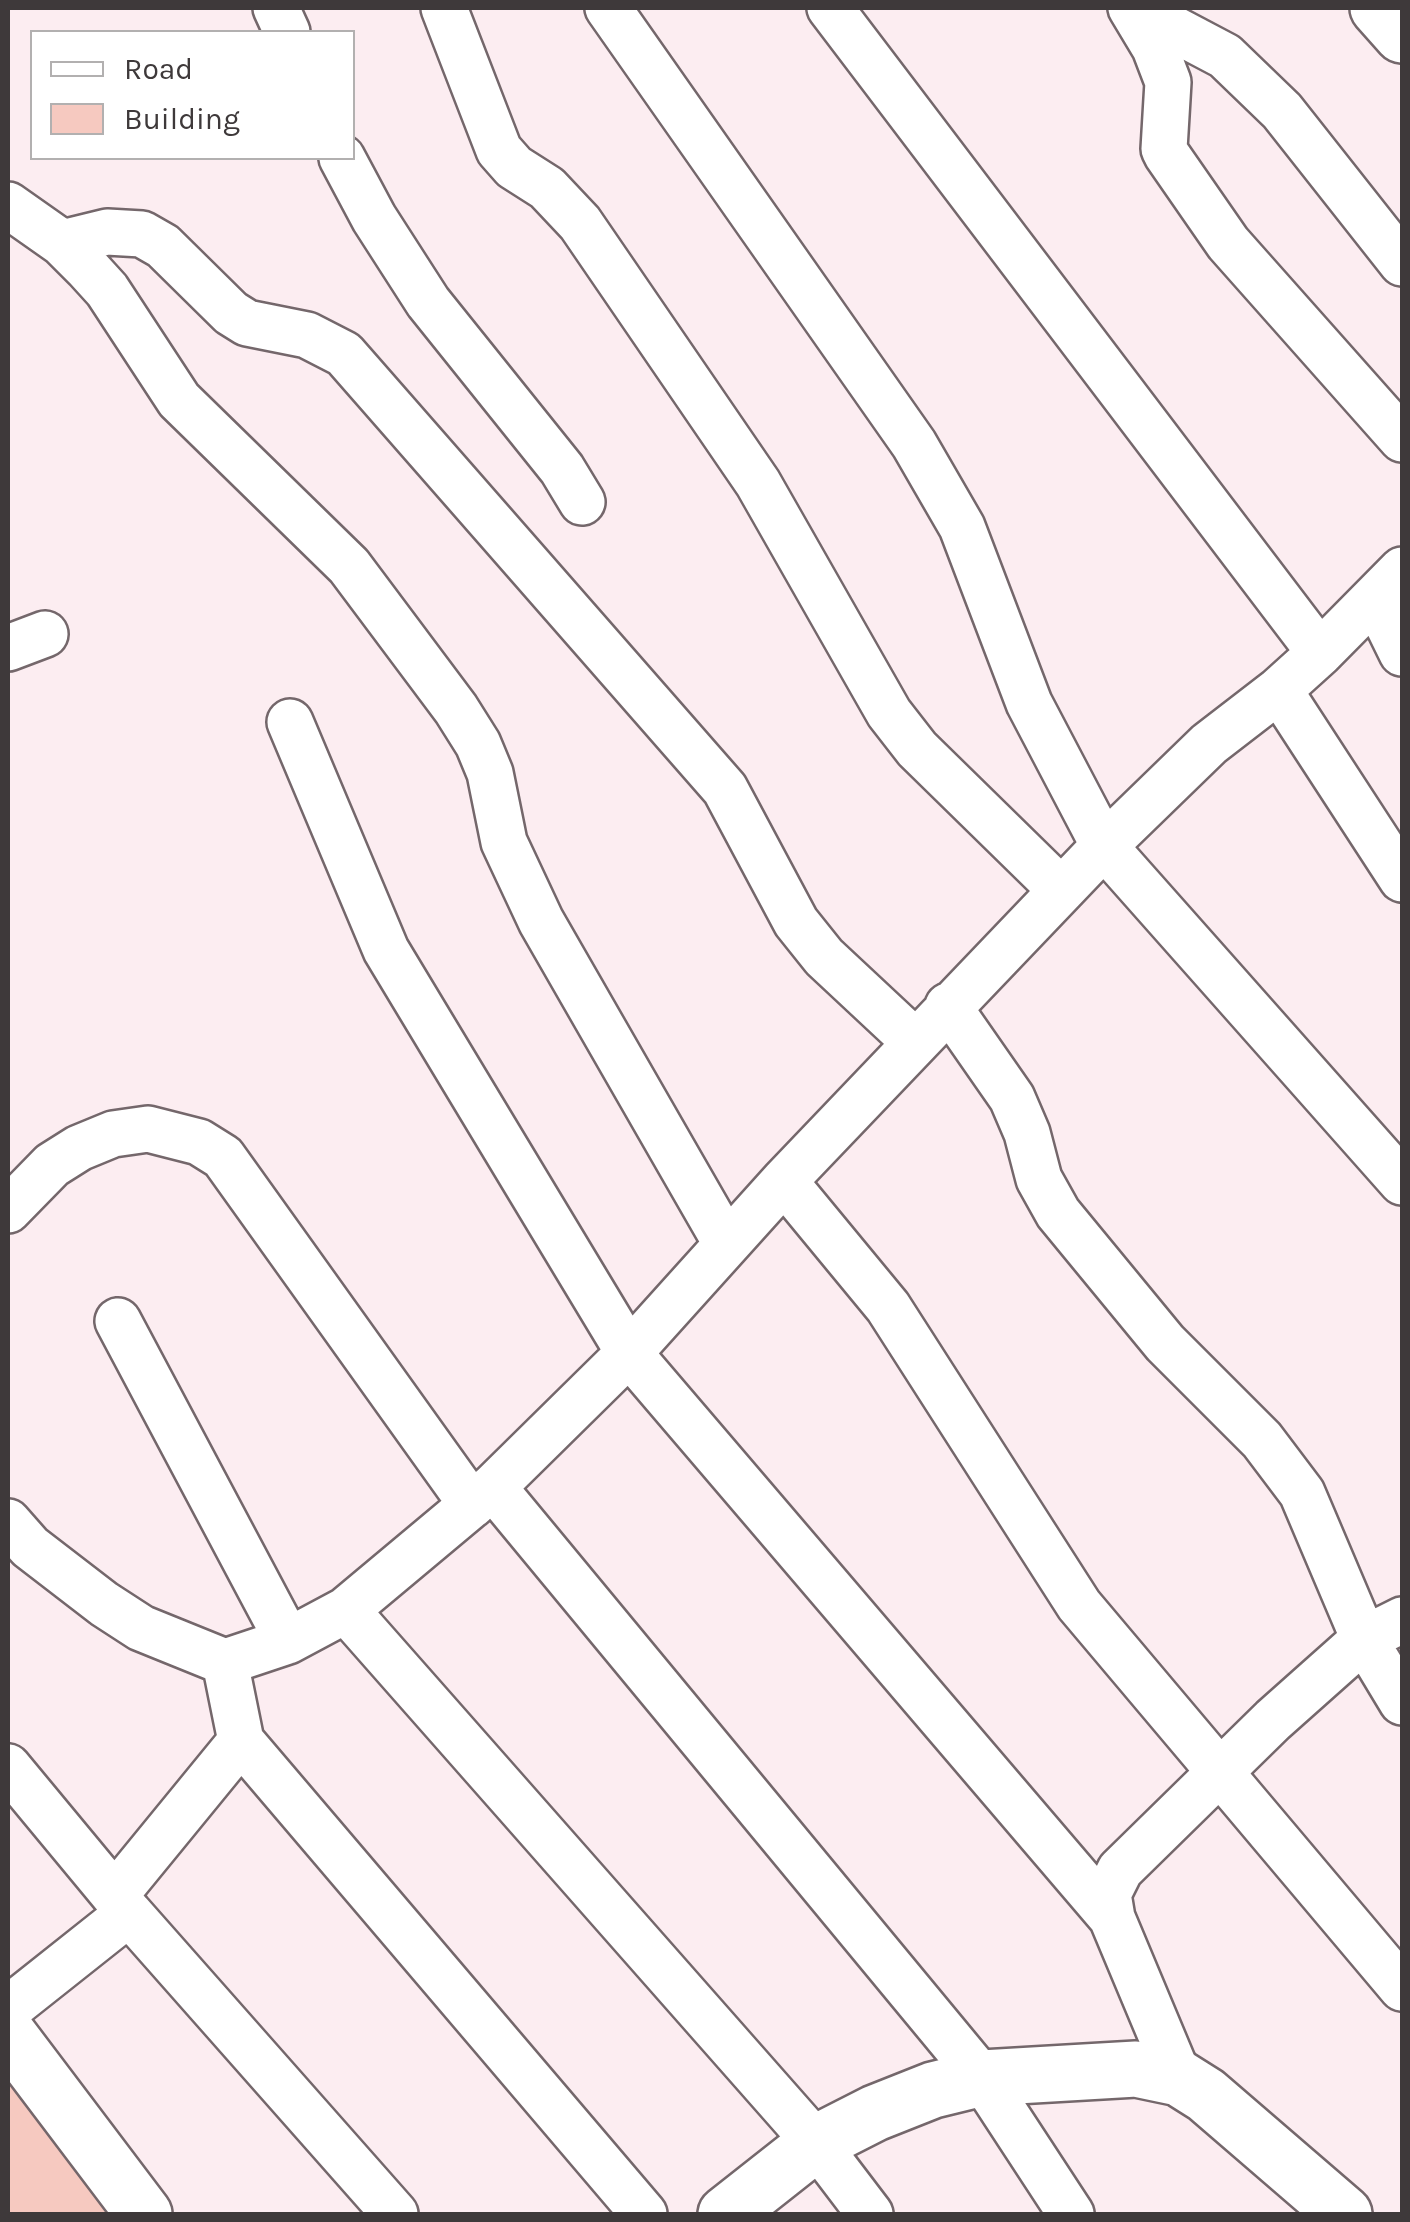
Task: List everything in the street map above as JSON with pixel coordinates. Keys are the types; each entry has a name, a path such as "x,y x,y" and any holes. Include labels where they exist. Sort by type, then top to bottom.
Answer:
{"street":[{"path":"444,8 499,150 514,167 547,188 580,223 758,484 889,713 918,749 1061,890"},
{"path":"608,8 914,444 962,527 1029,703 1104,846 1402,1182"},
{"path":"830,8 1320,654"},
{"path":"1133,8 1225,56 1282,111 1402,263"},
{"path":"1133,8 1168,82 1164,143 1167,155 1228,243 1402,439"},
{"path":"1378,8 1402,35"},
{"path":"343,160 374,218 428,302 562,469 582,502"},
{"path":"8,205 62,243 106,290 180,400 349,566 456,709 478,744 490,773 504,842 518,874 726,1243"},
{"path":"62,243 107,232 142,234 163,246 247,324 307,335 344,354 725,790 796,922 824,957 915,1042"},
{"path":"8,1522 30,1547 141,1628 225,1662 288,1641 346,1610 482,1496 629,1353 784,1181 1104,846 1209,744 1320,654 1389,584"},
{"path":"1389,584 1402,652"},
{"path":"1279,690 1402,879"},
{"path":"290,722 386,950 629,1353 1112,1918"},
{"path":"948,1006 1012,1098 1027,1132 1039,1179 1058,1212 1164,1343 1262,1440 1302,1493 1383,1630 1402,1702"},
{"path":"8,1210 52,1165 78,1148 113,1134 148,1129 198,1142 223,1157 482,1496 982,2078 1070,2214"},
{"path":"784,1181 888,1307 1080,1604 1402,1988"},
{"path":"118,1321 288,1641"},
{"path":"346,1610 816,2143 870,2214"},
{"path":"1178,2078 1112,1918 1108,1894 1120,1870 1272,1720 1383,1630"},
{"path":"225,1662 241,1741 644,2214"},
{"path":"8,2009 122,1904 241,1741"},
{"path":"8,1767 122,1904 395,2214"},
{"path":"8,2034 144,2214"},
{"path":"726,2214 816,2143 874,2112 933,2090 982,2078 1136,2070 1178,2078 1206,2095 1344,2214"}],"building":[{"path":"8,2075 117,2214 8,2214"}]}
